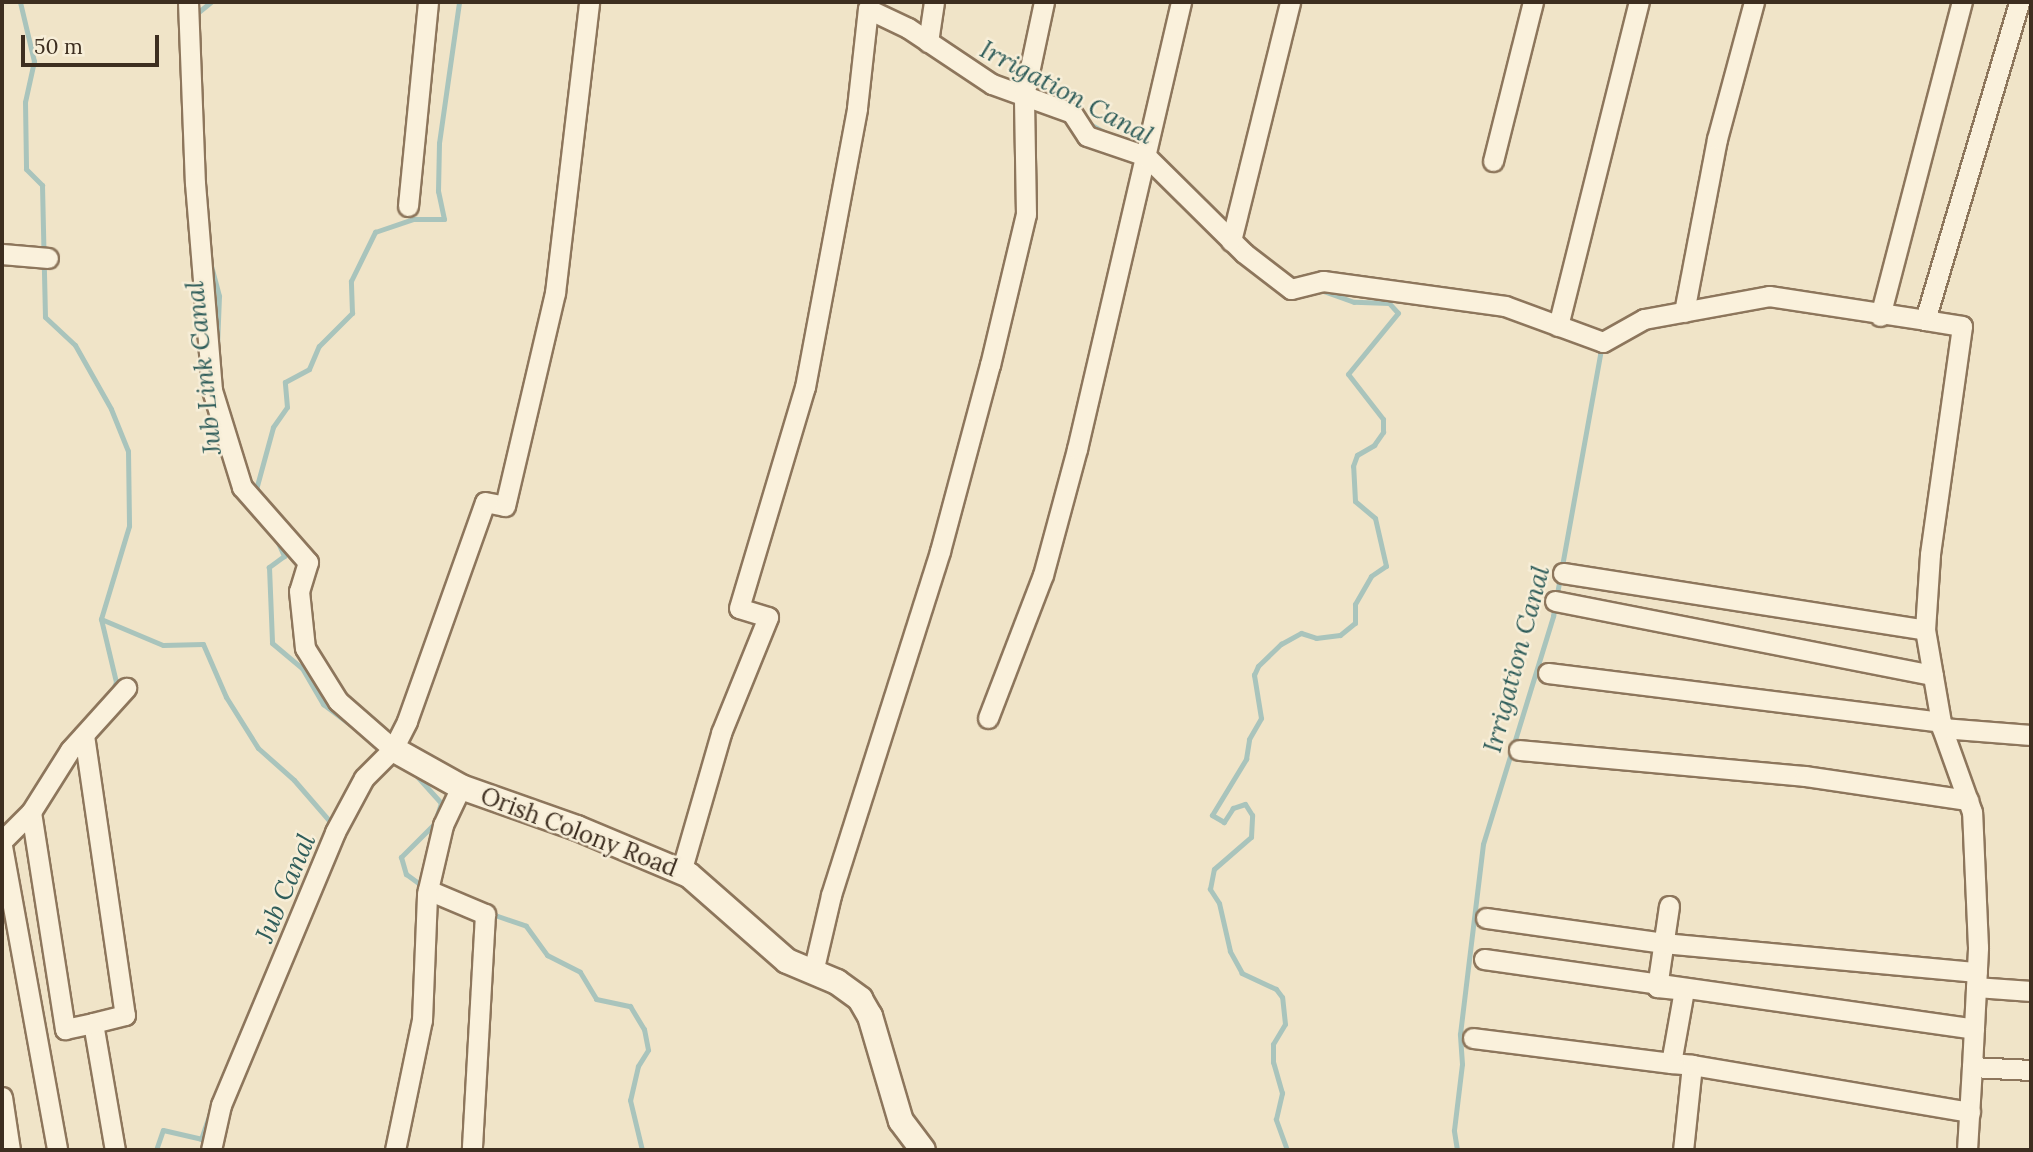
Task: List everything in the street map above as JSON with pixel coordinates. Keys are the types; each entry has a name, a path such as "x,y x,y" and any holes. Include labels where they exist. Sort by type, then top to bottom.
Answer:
{"street":[{"path":"188,2 195,183 212,390 242,487 308,562 299,591 305,648 338,701 393,749"},
{"path":"408,206 428,2"},
{"path":"211,1150 221,1105 335,832 364,778 393,749 407,721 485,502 505,506 555,293 589,2"},
{"path":"928,41 934,2"},
{"path":"813,972 831,895 932,576 990,365 1026,214 1024,96 1044,2"},
{"path":"988,718 1042,575 1077,449 1181,2"},
{"path":"1231,241 1290,2"},
{"path":"1493,161 1533,2"},
{"path":"1558,326 1639,2"},
{"path":"1684,312 1717,139 1754,2"},
{"path":"1880,316 1962,2"},
{"path":"1925,320 2019,2"},
{"path":"681,872 721,733 768,617 739,608 805,387 857,108 868,9 928,41 992,84 1072,113 1087,136 1146,156 1231,241 1291,289 1323,281 1505,306 1603,342 1644,320 1769,296 1880,316 1962,326 1930,554 1925,630 1941,725 1972,811 1976,980 1967,1150"},
{"path":"2,254 48,258"},
{"path":"1563,573 1925,630"},
{"path":"1555,601 1933,675"},
{"path":"1548,673 2031,735"},
{"path":"57,1150 3,840 31,812 84,735 126,688"},
{"path":"31,812 65,1029 125,1015 84,735"},
{"name":"Orish Colony Road","path":"393,749 461,787 578,828 681,872 787,961 838,982 860,999 870,1016 901,1121 923,1150"},
{"path":"1519,750 1805,776 1968,800"},
{"path":"396,1150 422,1020 428,890 443,825 461,787"},
{"path":"428,890 485,914 472,1150"},
{"path":"1657,987 1668,906"},
{"path":"1486,918 1663,943 1976,980 2031,991"},
{"path":"1484,959 1684,990 1671,1063"},
{"path":"1657,987 1782,999 1974,1029"},
{"path":"93,1023 115,1150"},
{"path":"1473,1038 1692,1065 1970,1112"},
{"path":"1683,1150 1692,1065"},
{"path":"1972,1067 2031,1070"},
{"path":"2,1097 10,1150"}],"waterway":[{"name":"Irrigation Canal","path":"20,2 34,61 25,102 26,169 42,185 45,317 75,345 111,409 128,451 129,526 101,619 116,682 111,694"},
{"name":"Jub Link Canal","path":"196,14 211,2"},
{"name":"Jub Link Canal","path":"255,493 273,427 287,407 285,382 309,369 319,346 352,313 351,281 375,232 413,219 444,219 438,191 439,143 459,2"},
{"name":"Irrigation Canal","path":"1086,122 1108,134"},
{"name":"Jub Link Canal","path":"210,262 219,296 217,346"},
{"name":"Irrigation Canal","path":"1287,1150 1276,1119 1282,1093 1273,1062 1273,1044 1285,1024 1282,997 1276,989 1242,973 1230,951 1219,903 1210,889 1214,869 1251,837 1252,815 1245,804 1233,808 1224,822 1212,815 1246,759 1249,739 1261,718 1254,675 1258,666 1281,644 1301,633 1316,638 1340,635 1355,623 1355,604 1371,576 1386,566 1375,518 1355,501 1353,466 1357,455 1374,445 1383,432 1383,419 1348,374 1398,313 1389,303 1354,302 1321,290"},
{"name":"Irrigation Canal","path":"1608,330 1632,316"},
{"name":"Irrigation Canal","path":"1457,1150 1454,1130 1462,1064 1460,1034 1483,844 1553,616 1602,345"},
{"name":"Jub Link Canal","path":"276,538 284,556 269,567 272,643 302,668 323,704 355,728"},
{"name":"Jub Canal","path":"101,619 163,645 203,644 226,697 258,748 294,780 333,825"},
{"name":"Jub Link Canal","path":"415,774 441,803 434,824 401,857 406,874 424,887"},
{"name":"Jub Link Canal","path":"489,913 526,926 547,955 580,972 596,999 630,1006 644,1029 648,1050 638,1066 630,1100 642,1150"},
{"name":"Jub Canal","path":"156,1150 163,1130 201,1139 213,1104"}]}
